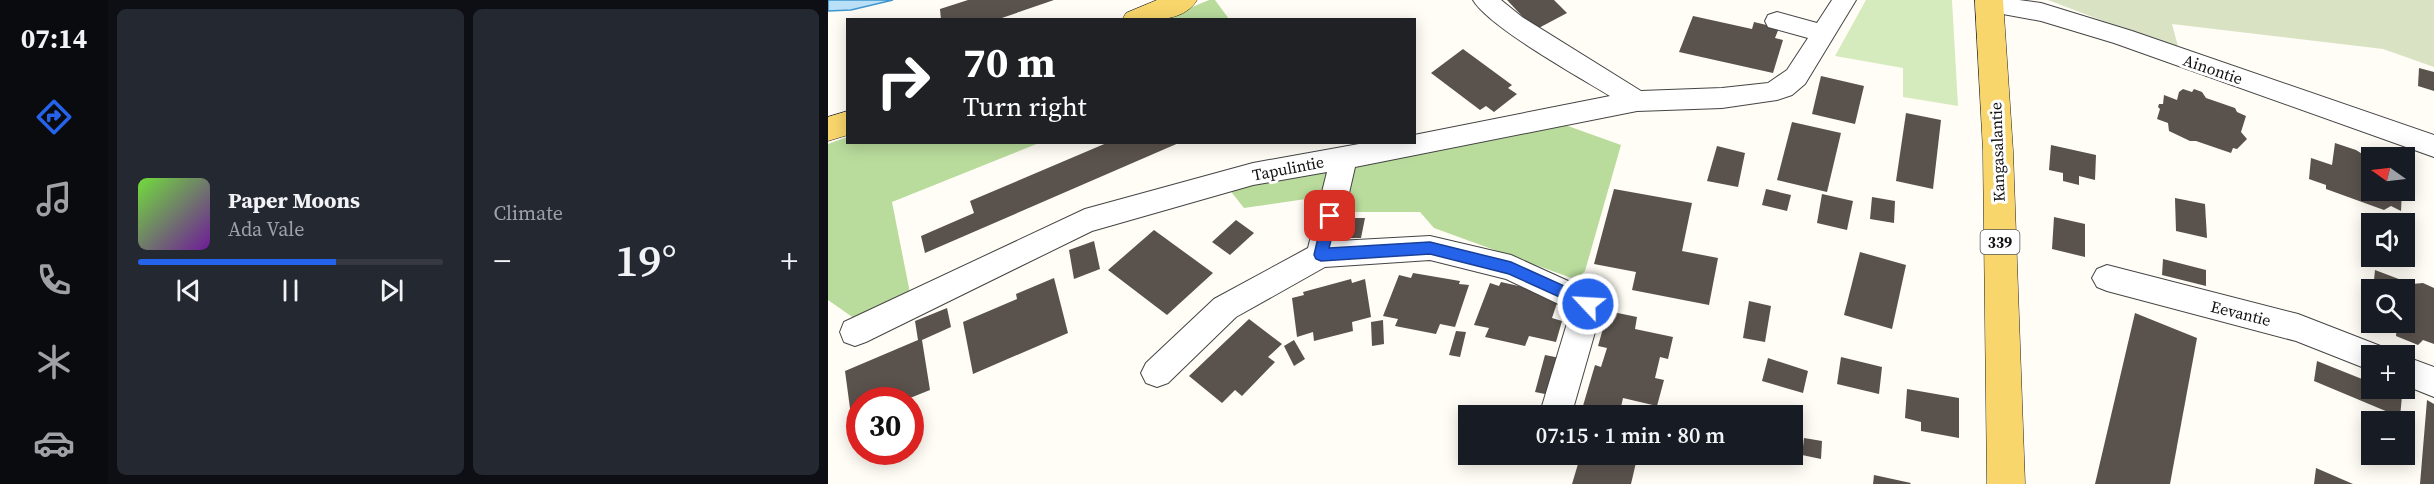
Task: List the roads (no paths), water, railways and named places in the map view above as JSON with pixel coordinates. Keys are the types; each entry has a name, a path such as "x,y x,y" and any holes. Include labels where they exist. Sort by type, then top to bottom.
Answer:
{"main road":[{"path":"1141,18 1183,0"},
{"name":"Kangasalantie","path":"1989,2 1998,151 2006,484"},
{"path":"828,129 846,124"}],"street":[{"path":"1485,0 1513,24 1636,101"},
{"name":"Tapulintie","path":"1416,144 1636,101 1722,98 1768,93 1783,88 1796,77 1844,0"},
{"name":"Ainontie","path":"1989,2 2041,12 2123,37 2434,146"},
{"path":"1777,21 1822,33"},
{"name":"Tapulintie","path":"855,332 1085,221 1253,174 1416,144"},
{"path":"1321,255 1344,158"},
{"path":"1157,373 1225,308 1321,255 1430,248 1511,268 1588,304 1558,405"},
{"name":"Eevantie","path":"2107,278 2298,328 2361,353"},
{"path":"2415,374 2434,382"}],"water":[{"path":"828,0 893,0 851,10 828,11"}]}
